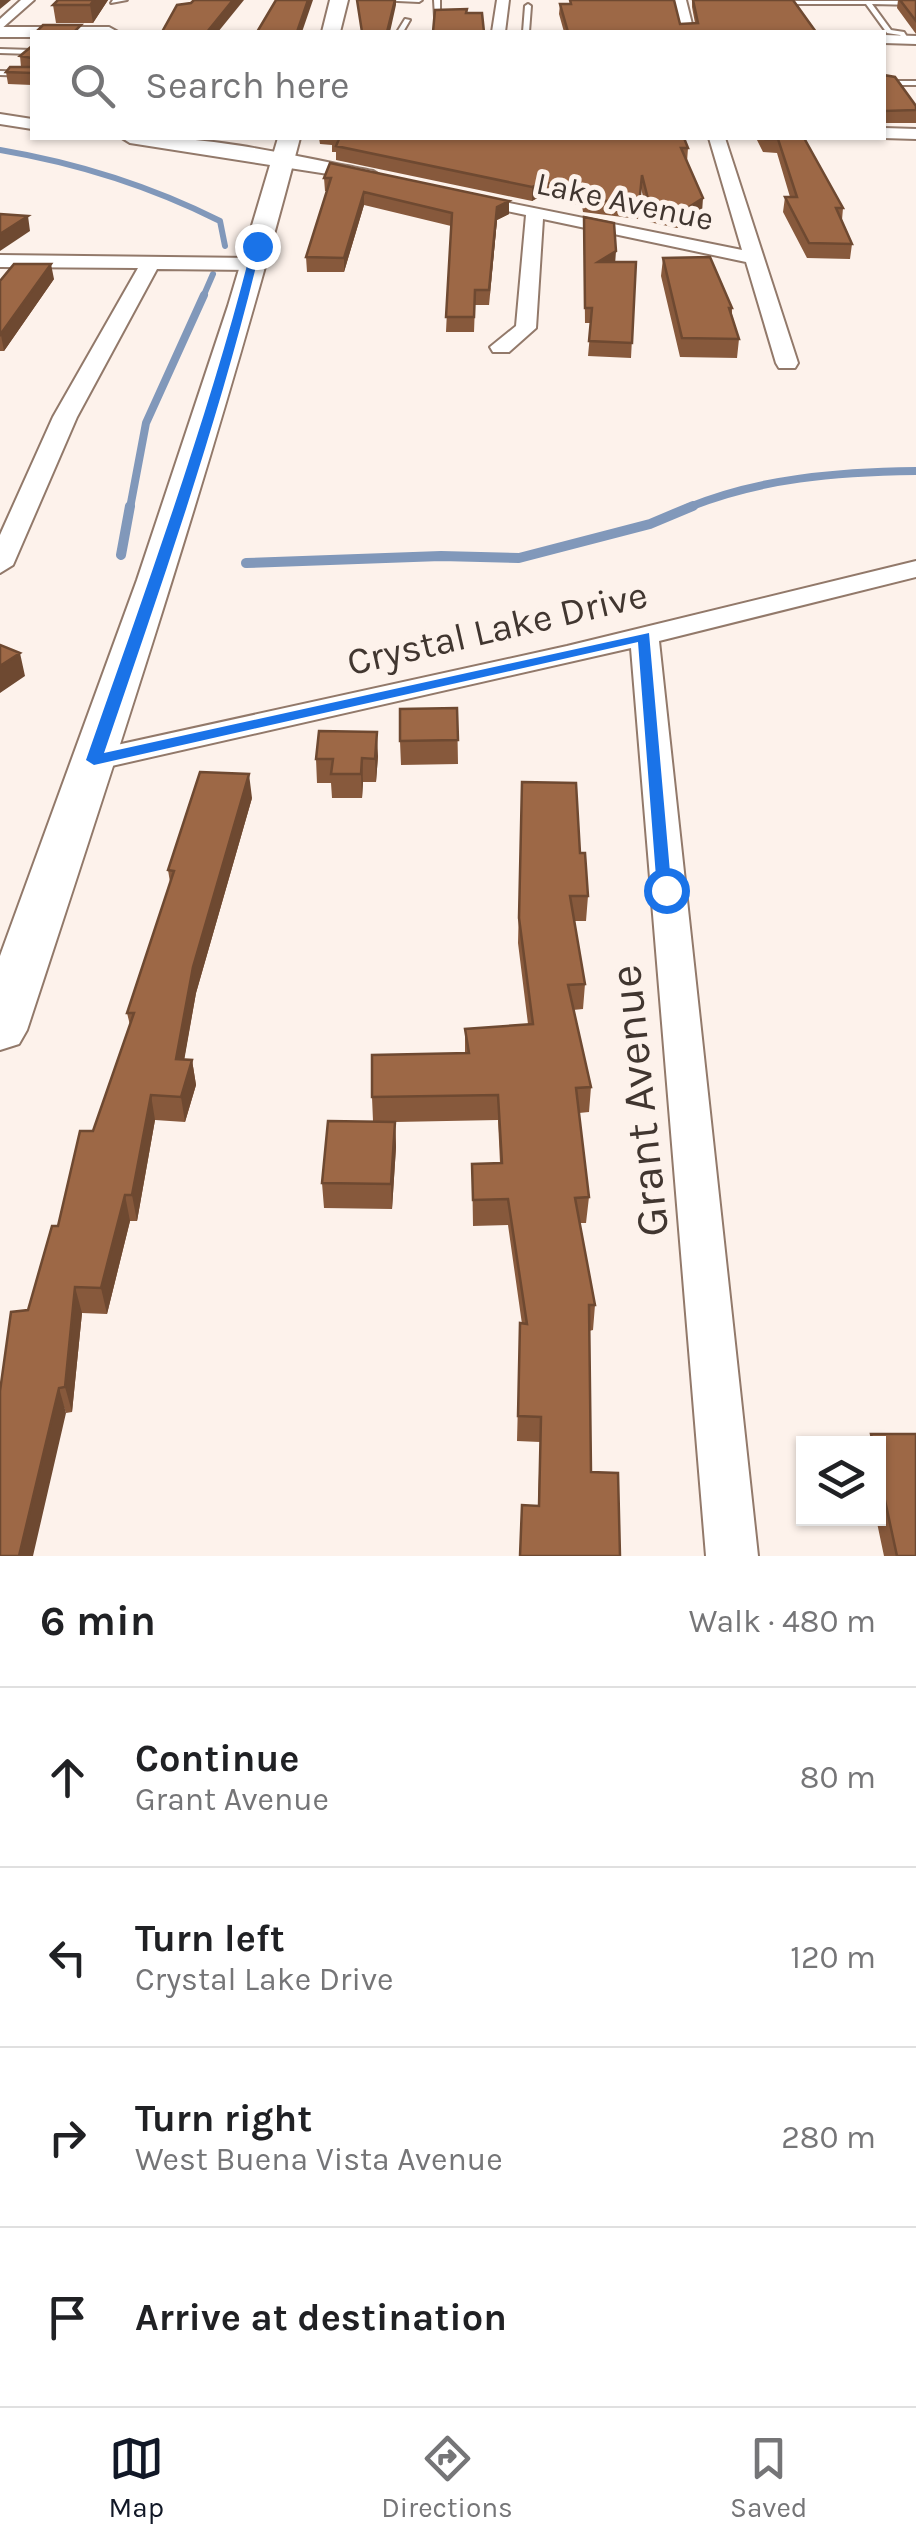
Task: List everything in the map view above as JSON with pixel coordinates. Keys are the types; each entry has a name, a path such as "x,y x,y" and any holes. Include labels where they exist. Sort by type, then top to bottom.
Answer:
{"street":[{"path":"0,29 28,0"},
{"path":"499,30 504,0"},
{"path":"680,1 687,30"},
{"path":"0,29 48,30"},
{"path":"886,39 911,40"},
{"path":"0,119 30,124"},
{"path":"886,133 916,134"},
{"path":"161,140 285,148 401,182"},
{"path":"719,140 787,364"},
{"path":"0,1030 156,580 285,148"},
{"name":"Lake Avenue","path":"440,191 754,258"},
{"path":"501,347 526,328 530,242 536,212"},
{"path":"0,261 252,264"},
{"path":"0,565 65,417 150,264"},
{"name":"Crystal Lake Drive","path":"94,760 644,636 916,568"},
{"name":"Grant Avenue","path":"644,636 732,1556"}],"lane":[{"path":"113,2 124,0"},
{"path":"379,0 419,0"},
{"path":"401,30 411,0"},
{"path":"436,0 438,17"},
{"path":"680,1 696,1"},
{"path":"772,2 868,2 915,7"},
{"path":"868,2 889,32 902,33 911,40"},
{"path":"526,30 528,6"},
{"path":"0,52 30,52"},
{"path":"0,74 30,74"},
{"path":"886,83 916,83"}],"building":[{"path":"58,0 94,0 90,5 53,5"},
{"path":"233,0 209,30 163,30 177,5"},
{"path":"276,0 308,0 298,30 258,30"},
{"path":"357,0 395,0 388,30 362,30"},
{"path":"570,0 674,0 680,24 698,23 693,0 793,0 815,30 567,30 560,4 571,4"},
{"path":"900,0 916,0 916,21"},
{"path":"467,9 466,13 482,13 484,30 433,30 435,10"},
{"path":"43,25 81,25 76,30 38,30"},
{"path":"10,67 30,67 30,73 6,72"},
{"path":"886,75 895,77 916,110 886,111"},
{"path":"339,140 685,140 688,148 681,148 703,198 678,214 650,207 642,175 639,205 583,198 583,192 542,182 532,187 336,146"},
{"path":"778,140 805,140 843,208 836,208 852,244 809,243 785,197 797,197"},
{"path":"330,163 509,201 497,207 489,290 475,290 474,317 446,317 452,213 364,192 344,258 306,257 331,178 324,178"},
{"path":"0,214 28,216 0,234"},
{"path":"584,217 614,223 616,251 598,262 636,262 632,343 589,341 592,308 585,308"},
{"path":"710,257 732,308 739,339 682,338 663,258"},
{"path":"14,264 51,264 0,335 0,281"},
{"path":"0,645 20,653 0,666"},
{"path":"457,708 458,740 400,741 400,709"},
{"path":"319,731 377,732 375,759 362,758 361,774 331,774 333,759 316,759"},
{"path":"200,772 249,774 193,967 176,1059 192,1060 181,1097 151,1095 132,1195 125,1195 101,1288 75,1287 65,1387 59,1388 19,1556 0,1556 0,1391 11,1312 28,1310 52,1226 58,1226 80,1131 93,1131 134,1013 127,1013 174,871 168,870"},
{"path":"522,782 576,783 580,853 585,853 588,896 570,896 585,984 568,985 591,1087 576,1088 589,1197 575,1198 595,1305 589,1305 591,1472 618,1473 620,1556 520,1556 522,1505 539,1506 541,1417 518,1416 520,1323 527,1324 508,1199 473,1200 472,1164 502,1163 498,1095 372,1097 372,1055 469,1053 465,1029 533,1024 519,918"},
{"path":"328,1121 395,1122 391,1184 322,1183"},
{"path":"916,1434 916,1556 897,1556 886,1505 886,1436 871,1436"}],"waterway":[{"path":"0,150 85,169 167,197 220,221 225,246"},
{"path":"203,297 213,274"},
{"path":"130,508 146,423 204,295"},
{"path":"687,508 771,483 916,471"},
{"path":"121,555 130,506"},
{"path":"246,563 441,556 519,558 650,524 693,506"}],"route":[{"path":"257,246 242,306 156,580 94,760 644,636 666,890"}]}
